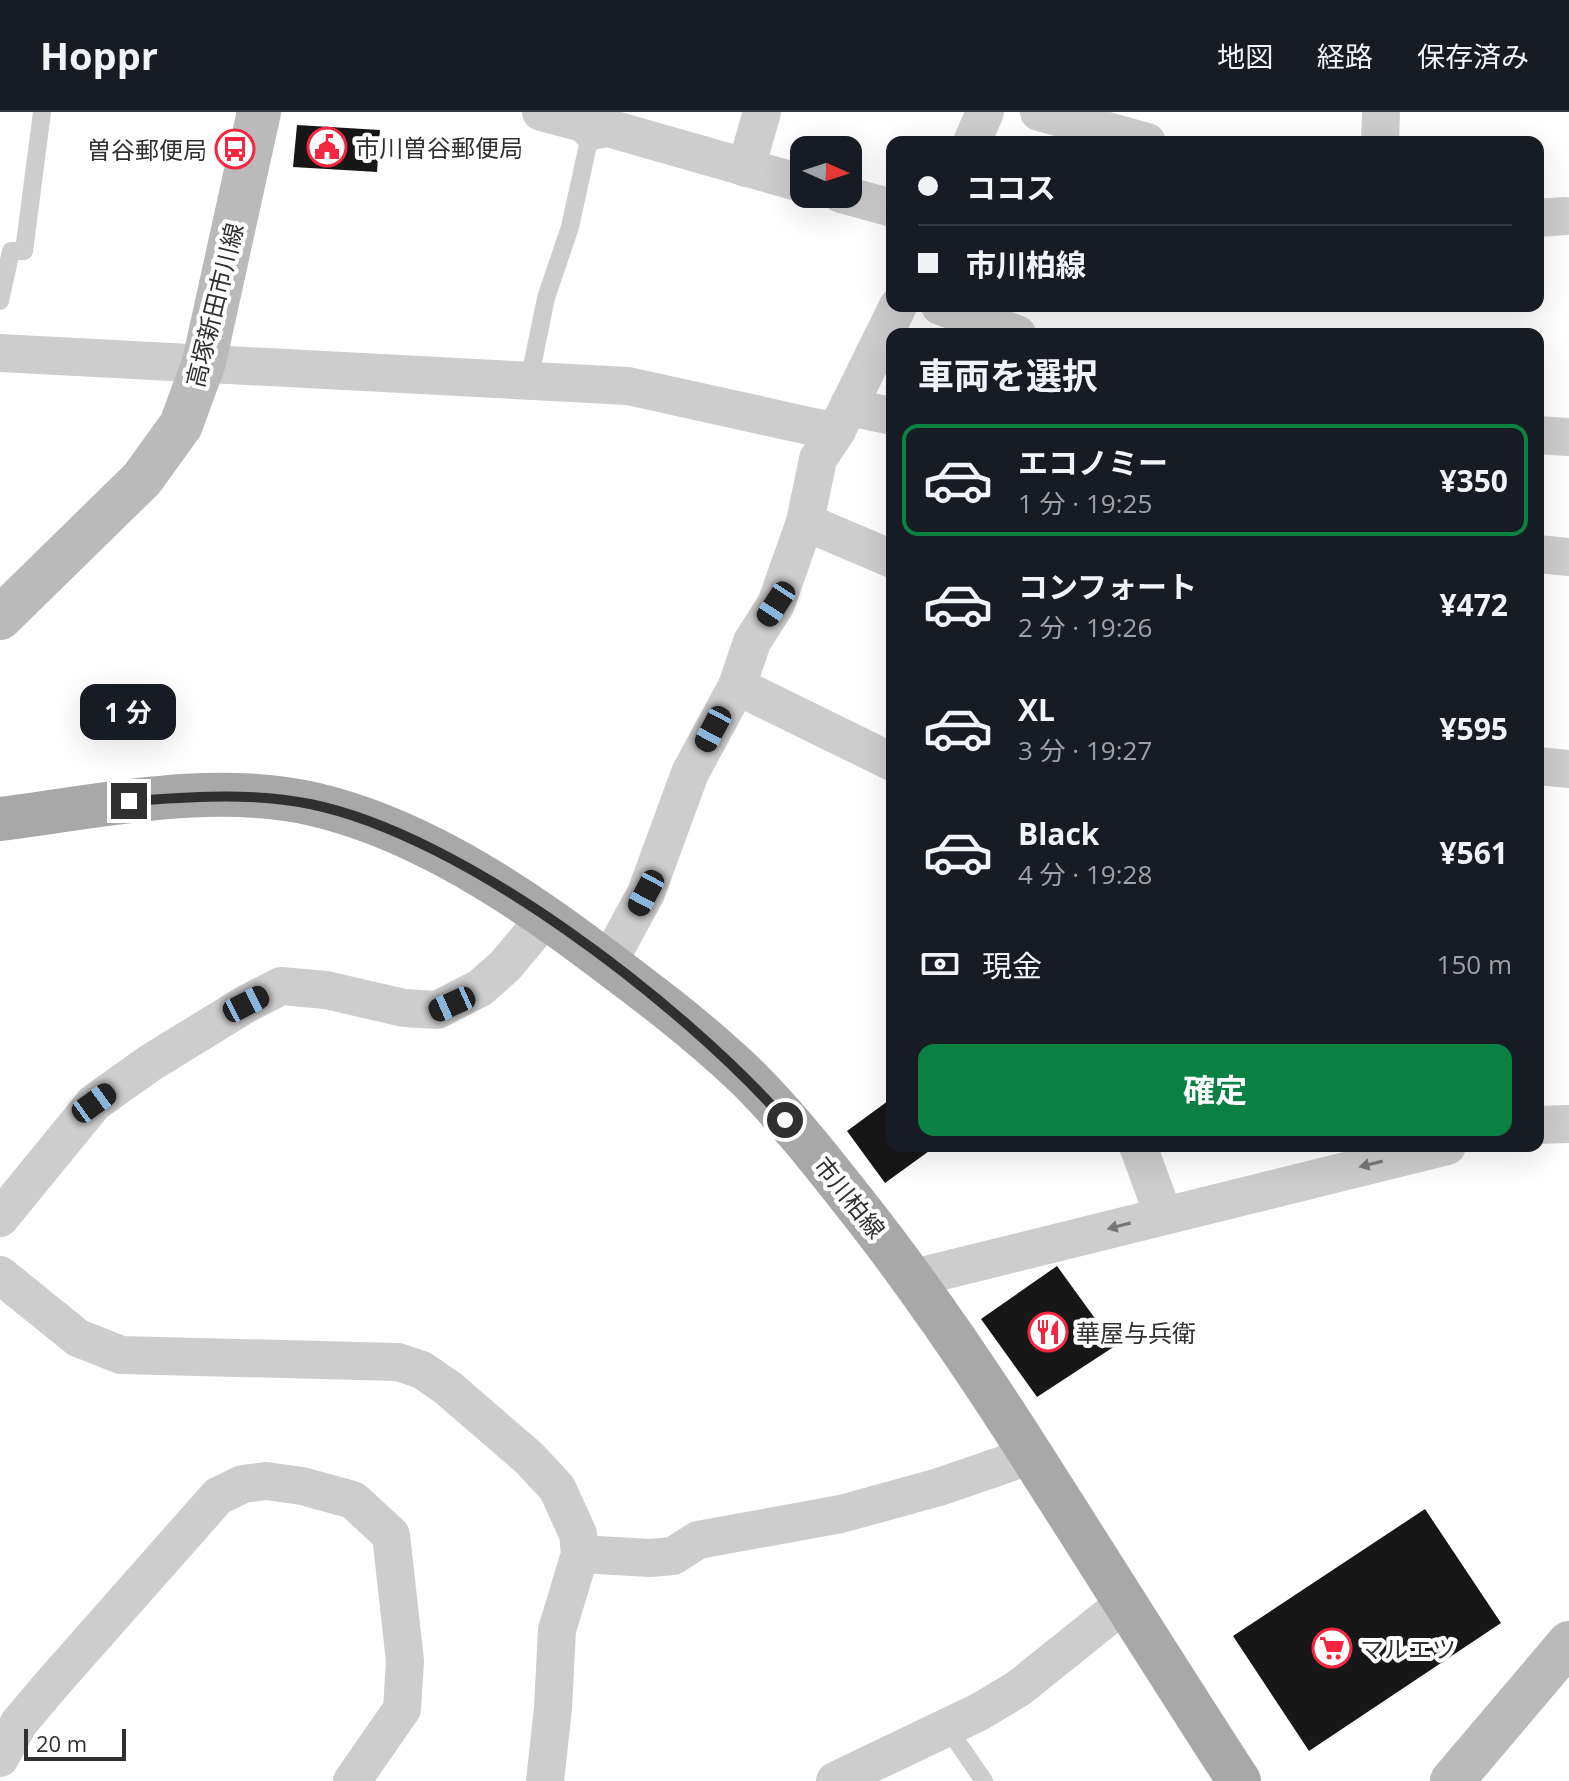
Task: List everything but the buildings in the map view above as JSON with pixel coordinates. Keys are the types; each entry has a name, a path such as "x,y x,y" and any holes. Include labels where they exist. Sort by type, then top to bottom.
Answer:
{"main road":[{"name":"高塚新田市川線","path":"0,618 142,479 181,425 204,362 259,112"},
{"name":"市川柏線","path":"0,819 129,801 215,795 272,797 313,804 395,833 444,856 546,917 670,1010 750,1080 820,1159 914,1278 1032,1455 1239,1781"},
{"path":"1452,1781 1569,1643"}],"street":[{"path":"541,112 586,124 604,124 790,180"},
{"path":"746,168 762,112"},
{"path":"975,136 985,112"},
{"path":"1039,112 1125,136"},
{"path":"1380,136 1381,112"},
{"path":"862,200 886,206"},
{"path":"956,312 1000,328"},
{"path":"608,963 646,893 690,773 737,686 752,642 776,604 805,522 818,459 842,420 886,330"},
{"path":"0,353 628,386 842,420 886,416"},
{"path":"1544,435 1569,437"},
{"path":"805,522 886,556"},
{"path":"1544,555 1569,557"},
{"path":"737,686 886,759"},
{"path":"1544,767 1569,769"},
{"path":"0,1218 94,1103 150,1063 210,1029 246,1004 281,986 326,990 404,1008 437,1010 480,988 505,966 546,917"},
{"path":"1544,1125 1569,1124"},
{"path":"1140,1152 1163,1214"},
{"path":"914,1278 1422,1152"},
{"path":"0,1275 78,1338 121,1355 346,1359 398,1362 422,1370 529,1458 557,1488 578,1534 580,1554 557,1630 545,1781"},
{"path":"580,1554 650,1558 673,1556 698,1540 841,1514 939,1487 1032,1455"},
{"path":"0,1758 19,1723 218,1496 243,1484 266,1481 302,1486 353,1500 391,1535 405,1661 402,1709 352,1781"},
{"path":"835,1781 1019,1688 1125,1603"}],"lane":[{"path":"0,301 11,251 24,251 42,112"},
{"path":"529,381 542,313 604,124"},
{"path":"947,1727 984,1781"}],"place":[{"name":"市川曽谷郵便局","path":"327,147"},
{"name":"曽谷郵便局","path":"235,149"},
{"name":"華屋与兵衛","path":"1048,1332"},
{"name":"マルエツ","path":"1332,1648"}],"route":[{"path":"129,801 215,795 272,797 313,804 395,833 444,856 546,917 670,1010 750,1080 785,1120"}]}
